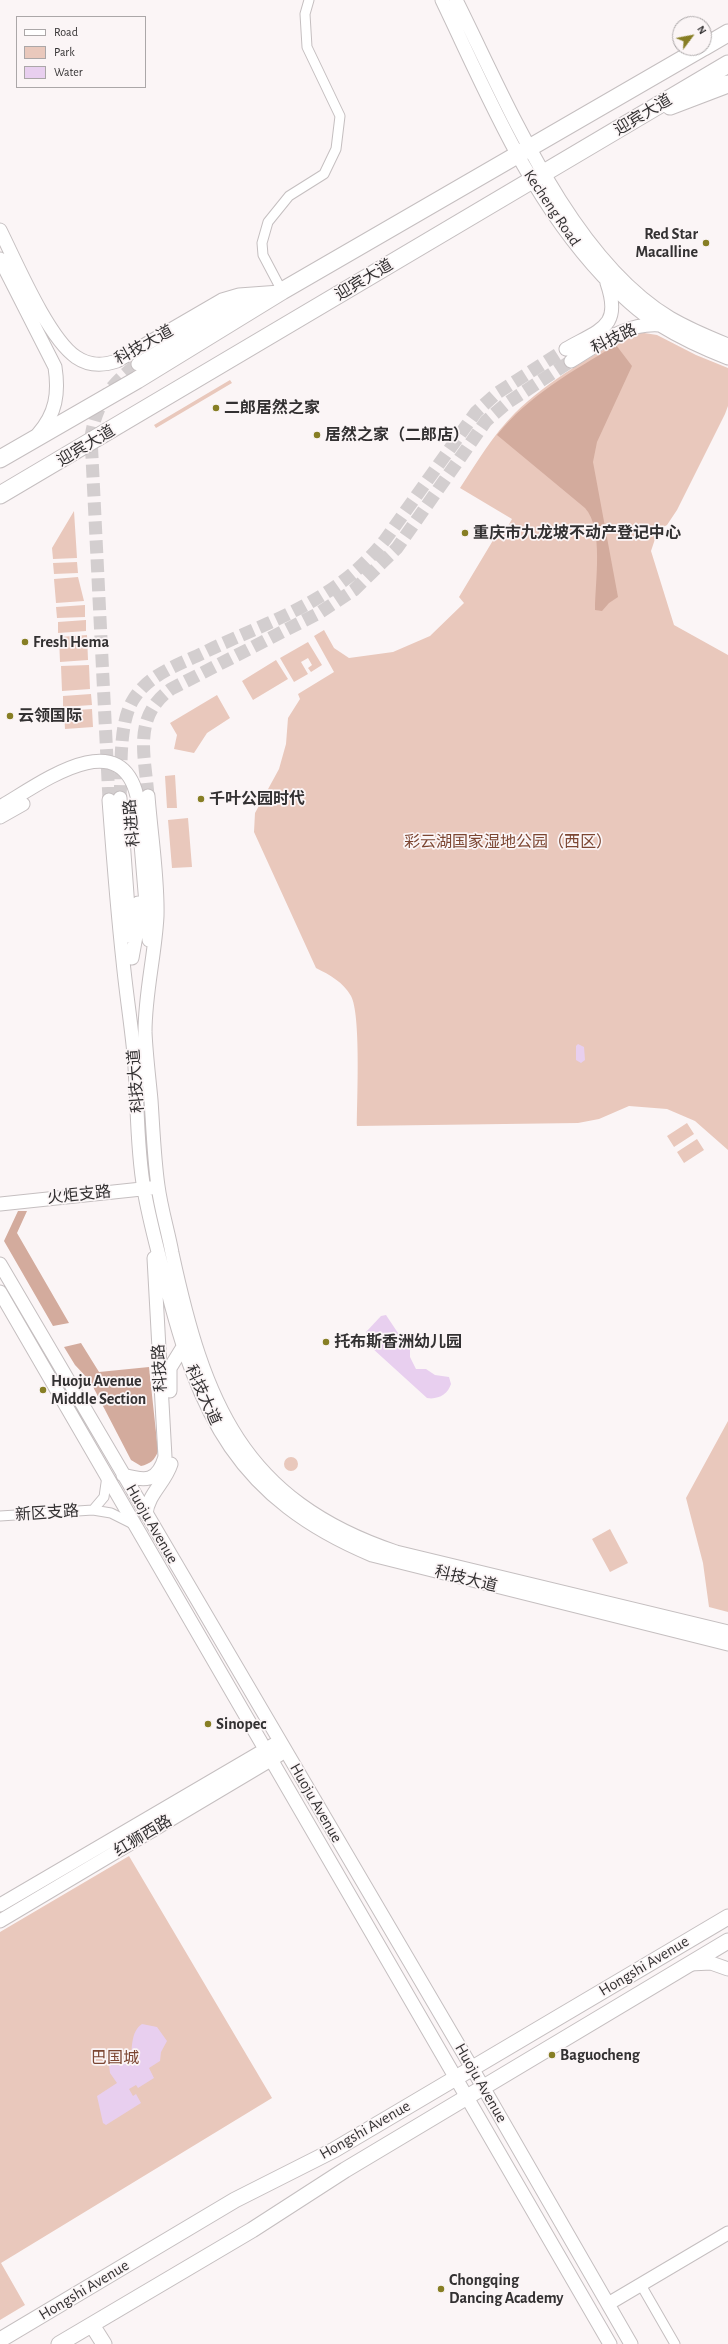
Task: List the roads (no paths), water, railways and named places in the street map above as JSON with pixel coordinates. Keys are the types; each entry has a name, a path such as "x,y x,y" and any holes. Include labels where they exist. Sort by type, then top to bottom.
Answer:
{"highway":[{"name":"迎宾大道","path":"712,43 728,33"},
{"name":"迎宾大道","path":"0,459 282,291 689,56"},
{"name":"迎宾大道","path":"0,495 728,64"},
{"path":"638,118 703,95 728,84"},
{"path":"410,253 431,234 491,195 491,189 485,183 466,186"}],"main road":[{"name":"Kecheng Road","path":"442,0 523,152 538,177 559,223 606,279 634,306 659,325 728,358"},
{"name":"Kecheng Road","path":"456,0 523,152"},
{"name":"Kecheng Road","path":"538,177 590,243 639,294 670,317 704,336 728,345"},
{"name":"科技大道","path":"0,230 56,336 76,357 96,365 106,364 128,356 231,296 282,291"},
{"path":"0,259 55,367 58,386 54,410 46,426 33,440"},
{"name":"科技路","path":"606,279 613,304 610,319 569,355 629,328 642,325 659,325"},
{"name":"科技大道","path":"138,364 258,293"},
{"path":"0,807 77,764 99,760 115,764 123,769 132,782 137,796 151,963"},
{"name":"科进路","path":"0,817 83,771 105,769 112,771 122,780 130,797 138,907 138,925 132,958"},
{"name":"科技大道","path":"148,796 157,913 145,1032 158,1187 189,1326 211,1392 231,1429 244,1447 290,1496 340,1529 396,1552 728,1632"},
{"name":"科技大道","path":"132,958 114,799 123,959 134,1052 144,1188 183,1347 197,1386 221,1434 249,1472 284,1504 335,1538 393,1561 728,1644"},
{"path":"132,958 134,1052"},
{"name":"火炬支路","path":"0,1204 158,1187"},
{"name":"科技路","path":"123,1475 145,1480 152,1478 162,1467 165,1457 152,1225"},
{"name":"Huoju Avenue","path":"0,1264 484,2088 631,2344"},
{"name":"Huoju Avenue","path":"0,1292 457,2077 610,2344"},
{"name":"科技路","path":"146,1514 149,1501 165,1478 172,1461 174,1452 169,1384 170,1368 183,1347 189,1326"},
{"path":"169,1384 173,1371 180,1369 190,1375 197,1386"},
{"name":"红狮西路","path":"0,1905 283,1746"},
{"name":"红狮西路","path":"0,1921 269,1754"},
{"name":"Hongshi Avenue","path":"0,2340 235,2200 334,2150 728,1917"},
{"name":"Hongshi Avenue","path":"59,2344 252,2230 345,2170 469,2098 728,1941"},
{"path":"690,1964 711,1964 728,1969"},
{"path":"608,2304 728,2233"},
{"path":"88,2327 94,2344"},
{"path":"88,2327 104,2344"}],"street":[{"path":"282,291 263,254 262,243 268,222 289,196 324,174 336,148 340,116 307,47 305,14 309,0"},
{"path":"93,1510 104,1497 107,1474"},
{"name":"新区支路","path":"0,1516 93,1510 111,1513 136,1526"},
{"path":"641,2285 675,2344"}],"water":[{"path":"578,1044 584,1047 585,1060 581,1063 576,1060 576,1046"},
{"path":"386,1315 398,1333 410,1337 410,1357 416,1369 426,1369 435,1375 449,1377 451,1384 450,1388 442,1396 427,1398 372,1348 366,1332 381,1316"},
{"path":"142,2024 157,2027 167,2041 161,2052 160,2061 149,2068 154,2078 138,2088 136,2085 129,2089 133,2096 136,2094 141,2103 106,2125 103,2123 97,2096 117,2083 110,2073 109,2065 114,2057 122,2062 131,2060 134,2035 138,2027"}],"tunnel":[{"path":"120,798 122,748 125,722 128,710 139,691 156,676 176,665 301,607 334,588 352,574 385,540 476,412 497,393 566,349"},
{"path":"148,796 144,738 146,724 151,712 159,700 171,689 319,613 354,590 397,548 486,421 507,403 571,361"},
{"path":"109,800 91,437 93,425 106,395 128,371 138,364"}],"place":[{"name":"Red Star Macalline","path":"706,243"},
{"name":"二郎居然之家","path":"216,408"},
{"name":"居然之家（二郎店）","path":"317,435"},
{"name":"重庆市九龙坡不动产登记中心","path":"465,533"},
{"name":"Fresh Hema","path":"25,642"},
{"name":"云领国际","path":"10,716"},
{"name":"千叶公园时代","path":"201,799"},
{"name":"托布斯香洲幼儿园","path":"326,1342"},
{"name":"Huoju Avenue Middle Section","path":"43,1390"},
{"name":"Sinopec","path":"208,1724"},
{"name":"Baguocheng","path":"552,2055"},
{"name":"Chongqing Dancing Academy","path":"441,2289"}],"park label":[{"name":"彩云湖国家湿地公园（西区）","path":"508,842"},
{"name":"巴国城","path":"115,2058"}]}
